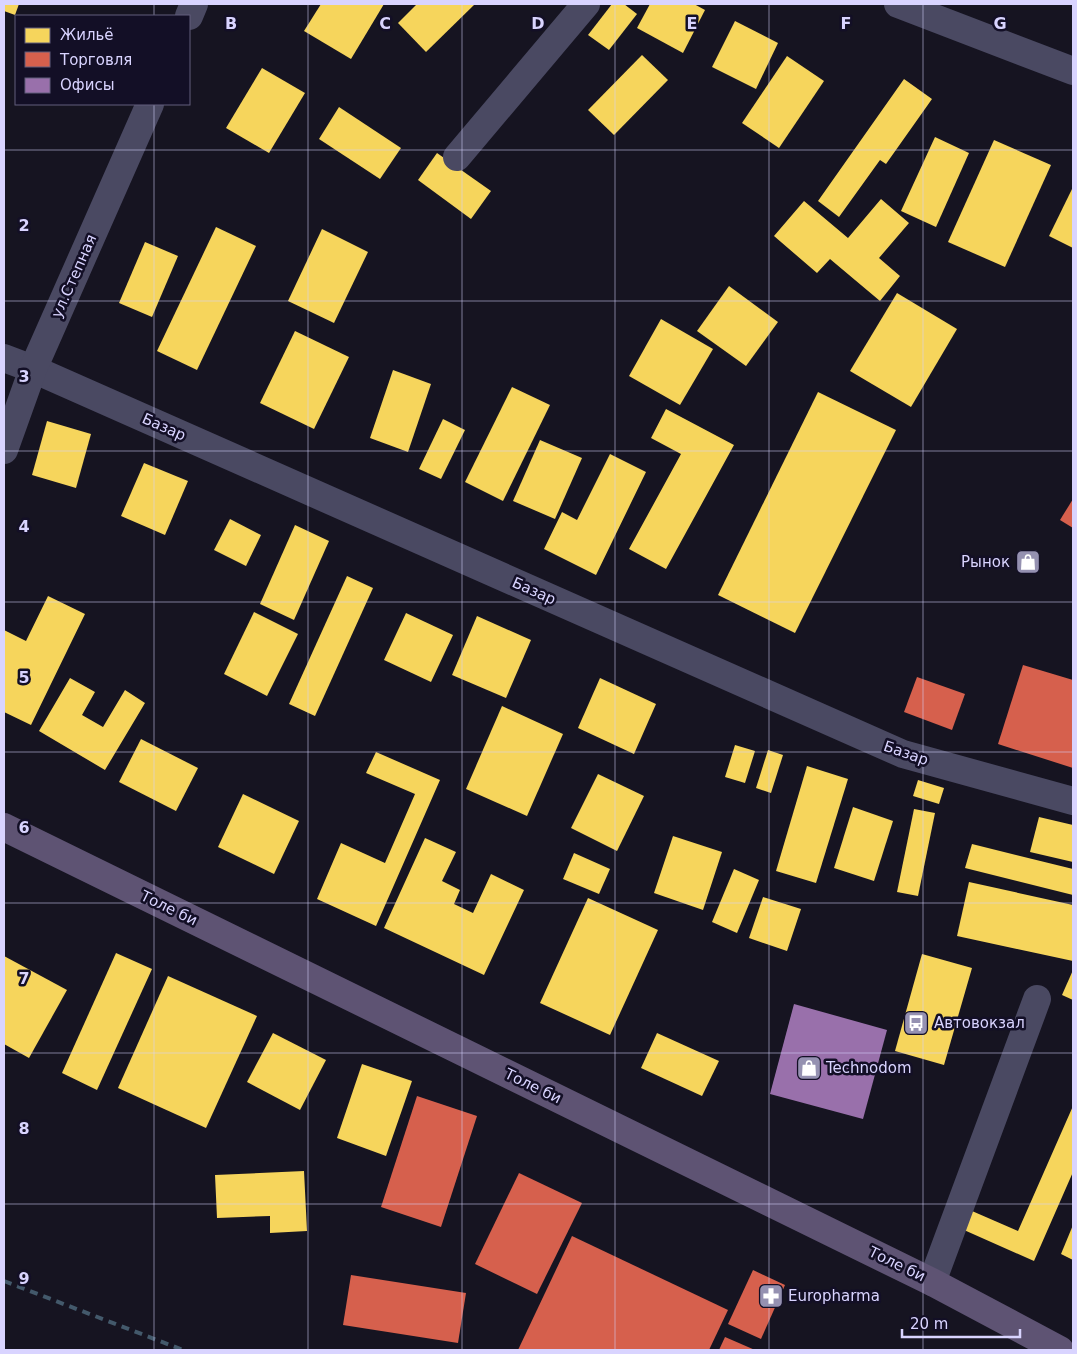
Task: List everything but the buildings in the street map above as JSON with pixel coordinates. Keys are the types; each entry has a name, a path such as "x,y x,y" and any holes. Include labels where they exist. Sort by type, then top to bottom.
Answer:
{"main road":[{"name":"Толе би","path":"7,824 932,1282 1060,1350"}],"street":[{"path":"458,157 586,4"},
{"path":"898,4 1073,71"},
{"name":"ул.Степная","path":"4,450 34,369 150,105"},
{"name":"Базар","path":"4,358 34,369 903,754 1073,801"},
{"path":"932,1282 1037,999"}],"railway":[{"path":"4,1281 183,1350"}],"place":[{"name":"Рынок","path":"1028,562"},
{"name":"Автовокзал","path":"916,1023"},
{"name":"Technodom","path":"809,1068"},
{"name":"Europharma","path":"771,1296"}]}
